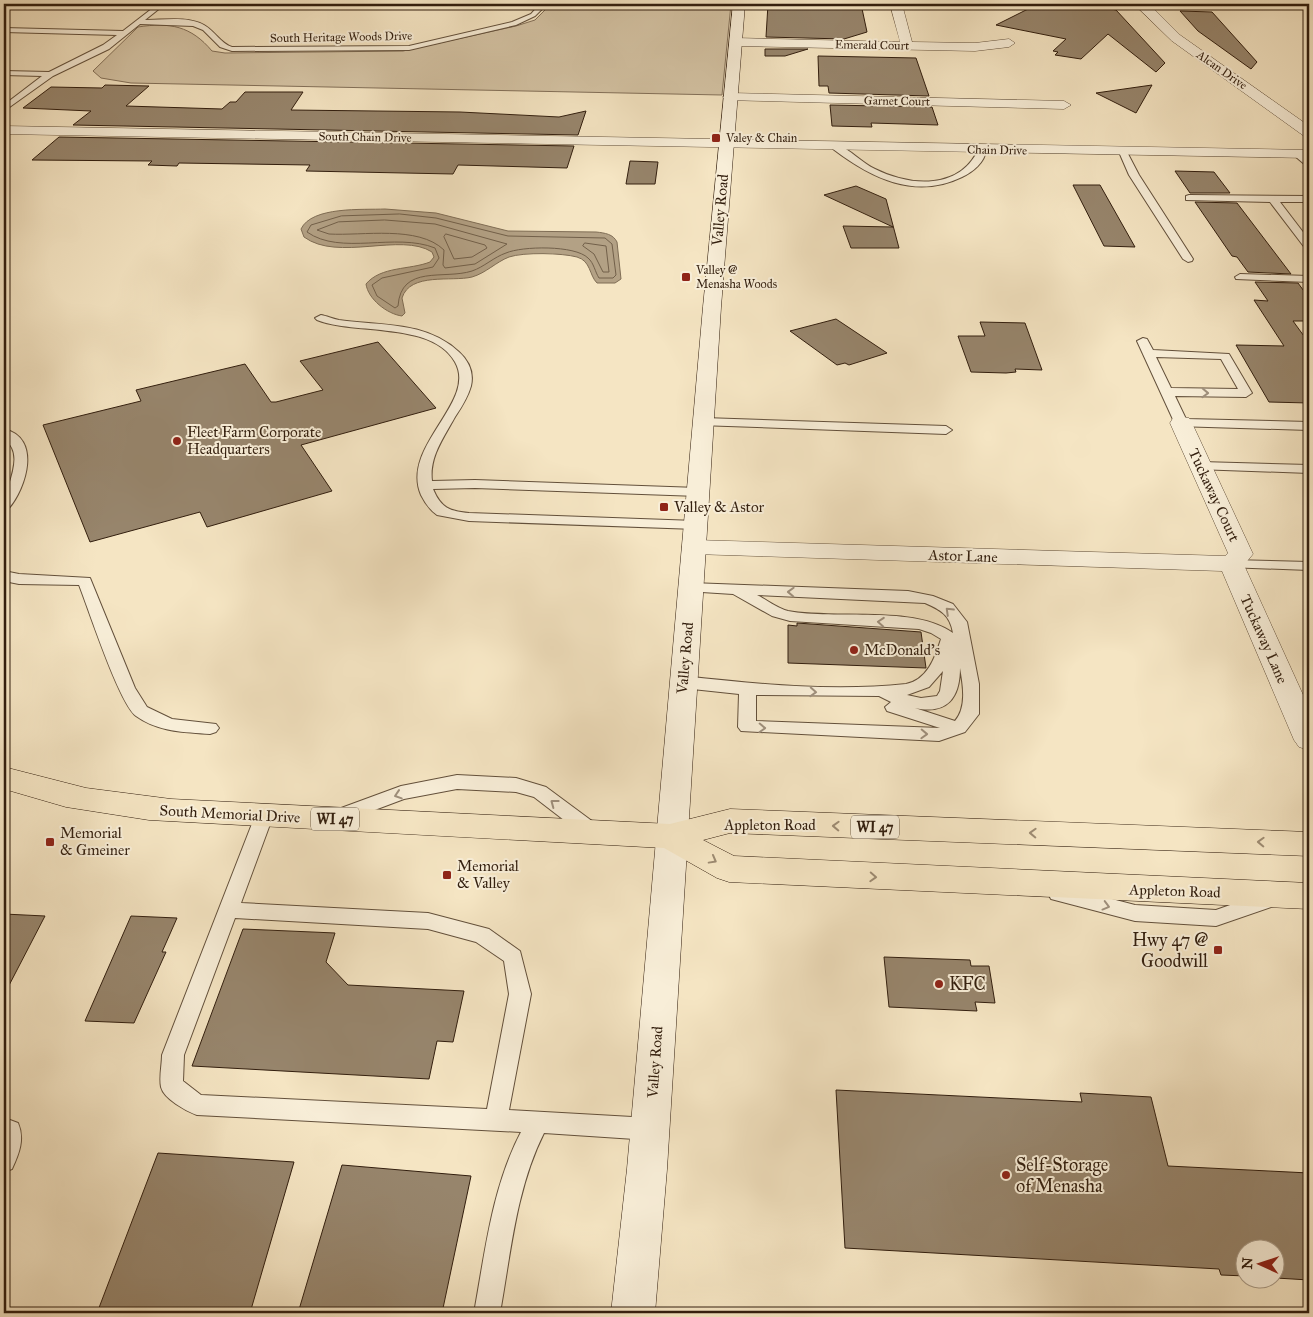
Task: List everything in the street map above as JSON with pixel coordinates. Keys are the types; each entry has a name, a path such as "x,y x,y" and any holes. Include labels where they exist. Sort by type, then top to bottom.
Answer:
{"main road":[{"name":"South Memorial Drive","path":"4,778 45,792 97,803 171,811 670,836"},
{"name":"Appleton Road","path":"670,836 730,821 1309,844"},
{"name":"Appleton Road","path":"670,836 729,869 1296,896"}],"street":[{"name":"Valley Road","path":"633,1313 650,1129 670,836 691,588 710,326 739,4"},
{"path":"896,4 906,46"},
{"name":"Alcan Drive","path":"1139,4 1148,8 1176,38 1309,132"},
{"name":"Emerald Court","path":"736,42 975,47 1009,43"},
{"name":"Garnet Court","path":"730,97 1064,105"},
{"name":"South Chain Drive","path":"4,130 726,145"},
{"name":"Chain Drive","path":"726,145 1267,154 1306,158"},
{"name":"Tuckaway Court","path":"1181,423 1241,554 1231,564"},
{"name":"Astor Lane","path":"695,536 1231,564"},
{"name":"Tuckaway Lane","path":"1231,564 1309,740"}],"lane":[{"path":"4,6 8,4"},
{"path":"4,110 50,74 106,47 162,4"},
{"name":"South Heritage Woods Drive","path":"138,22 195,24 206,30 221,46 232,49 403,48 514,24 533,15 544,4"},
{"path":"4,30 124,33"},
{"path":"4,74 50,74"},
{"path":"836,147 857,163 883,177 900,183 918,186 947,182 962,174 981,158 982,150"},
{"path":"1123,152 1134,175 1188,259"},
{"path":"1188,198 1309,199"},
{"path":"1273,200 1309,246"},
{"path":"1240,278 1309,279"},
{"path":"321,318 333,324 374,325 424,334 445,345 461,360 467,378 464,394 425,460 425,485 432,504 445,514 695,536"},
{"path":"1143,341 1181,423 1309,426"},
{"path":"1149,353 1225,357 1246,393 1244,395 1167,392"},
{"path":"704,422 946,430"},
{"path":"4,433 14,440 20,455 20,478 4,505"},
{"path":"1201,466 1309,469"},
{"path":"425,485 475,484 698,492"},
{"path":"1231,564 1309,566"},
{"path":"4,576 19,579 85,581 127,688 141,710 169,725 210,728"},
{"path":"691,588 908,596 928,599 948,607 959,622 972,684 970,714 959,728 939,735 747,727 748,688"},
{"path":"736,589 778,613 790,616 919,624 937,629 949,638 954,669 952,686 944,699 936,705 920,705 876,691"},
{"path":"683,682 748,688 843,693 899,691 916,687 930,677 943,657 949,638"},
{"path":"843,693 876,701 959,728"},
{"path":"331,819 400,793 457,782 516,785 540,792 593,832"},
{"path":"264,816 230,910 173,1055 172,1086 178,1091 196,1105 650,1129"},
{"path":"230,910 428,921 482,935 513,957 520,994 496,1120"},
{"path":"487,1313 504,1216 521,1155 538,1122"},
{"path":"4,1161 8,1152 10,1131"}],"shaded area":[{"path":"551,4 731,4 722,95 131,83 101,78 93,71 138,27 160,25 179,28 196,36 212,51 225,53 403,51 535,20"}],"water":[{"path":"385,209 436,213 508,231 606,233 617,242 621,279 615,283 597,283 585,262 577,257 543,254 516,255 504,259 472,277 422,281 414,284 406,290 402,298 405,313 402,316 396,315 374,300 366,284 372,278 388,271 430,262 434,257 432,252 419,247 404,245 334,247 318,244 304,237 301,229 316,216 327,213"}],"building":[{"path":"768,4 861,4 867,32 844,39 766,37"},
{"path":"1038,4 1086,4 1116,10 1165,63 1156,72 1108,34 1081,59 1055,55 1058,52 1053,51 1066,39 996,25"},
{"path":"1180,11 1212,12 1257,62 1251,69 1198,31"},
{"path":"765,49 808,49 785,56 765,56"},
{"path":"818,56 916,58 929,96 829,93 828,86 819,86"},
{"path":"105,85 149,86 126,106 222,109 230,102 236,102 245,92 303,92 291,110 460,112 559,117 586,111 578,135 73,125 91,111 23,108 51,87 102,88"},
{"path":"1152,85 1136,113 1096,93"},
{"path":"830,105 932,107 938,125 871,123 872,127 832,126"},
{"path":"59,137 574,146 567,168 458,165 453,174 306,171 310,165 179,163 177,166 148,165 152,161 32,160"},
{"path":"630,161 658,162 655,184 626,184"},
{"path":"1175,171 1214,172 1230,193 1190,193"},
{"path":"1073,185 1100,185 1135,247 1104,246"},
{"path":"856,186 886,199 899,248 851,248 843,226 893,227 824,195"},
{"path":"1195,202 1237,203 1291,274 1248,272 1237,257 1232,256"},
{"path":"1255,282 1298,283 1309,298 1309,321 1293,321 1309,343 1309,403 1269,402 1236,345 1284,346 1254,300 1268,301"},
{"path":"836,319 887,353 849,365 845,363 837,365 790,331"},
{"path":"980,322 1025,323 1042,370 1015,369 1016,372 1006,373 971,372 958,336 985,336"},
{"name":"Fleet Farm Corporate Headquarters","path":"378,342 436,408 301,445 332,491 207,527 200,512 90,542 43,425 141,401 136,390 245,364 271,402 276,402 323,390 300,361"},
{"name":"McDonald's","path":"797,623 921,632 926,668 788,663 788,625 797,626"},
{"path":"4,914 45,916 4,995"},
{"path":"131,916 177,918 162,952 166,952 134,1023 85,1021"},
{"path":"243,929 335,933 326,962 348,985 464,991 453,1042 437,1041 429,1079 192,1066"},
{"name":"KFC","path":"884,957 970,960 971,966 989,966 995,1003 975,1002 977,1011 889,1007"},
{"name":"Self-Storage of Menasha","path":"836,1090 1082,1102 1080,1093 1151,1097 1168,1166 1309,1173 1309,1280 1286,1279 1286,1240 1236,1240 1236,1276 1221,1275 1219,1269 845,1248"},
{"path":"158,1153 294,1162 250,1313 97,1313"},
{"path":"342,1165 471,1176 442,1313 298,1313"}],"place":[{"name":"Valey & Chain","path":"716,138"},
{"name":"Valley @ Menasha Woods","path":"686,277"},
{"name":"Fleet Farm Corporate Headquarters","path":"177,441"},
{"name":"Valley & Astor","path":"664,507"},
{"name":"McDonald's","path":"854,650"},
{"name":"Memorial & Gmeiner","path":"50,842"},
{"name":"Memorial & Valley","path":"447,875"},
{"name":"Hwy 47 @ Goodwill","path":"1218,950"},
{"name":"KFC","path":"939,984"},
{"name":"Self-Storage of Menasha","path":"1006,1175"}]}
